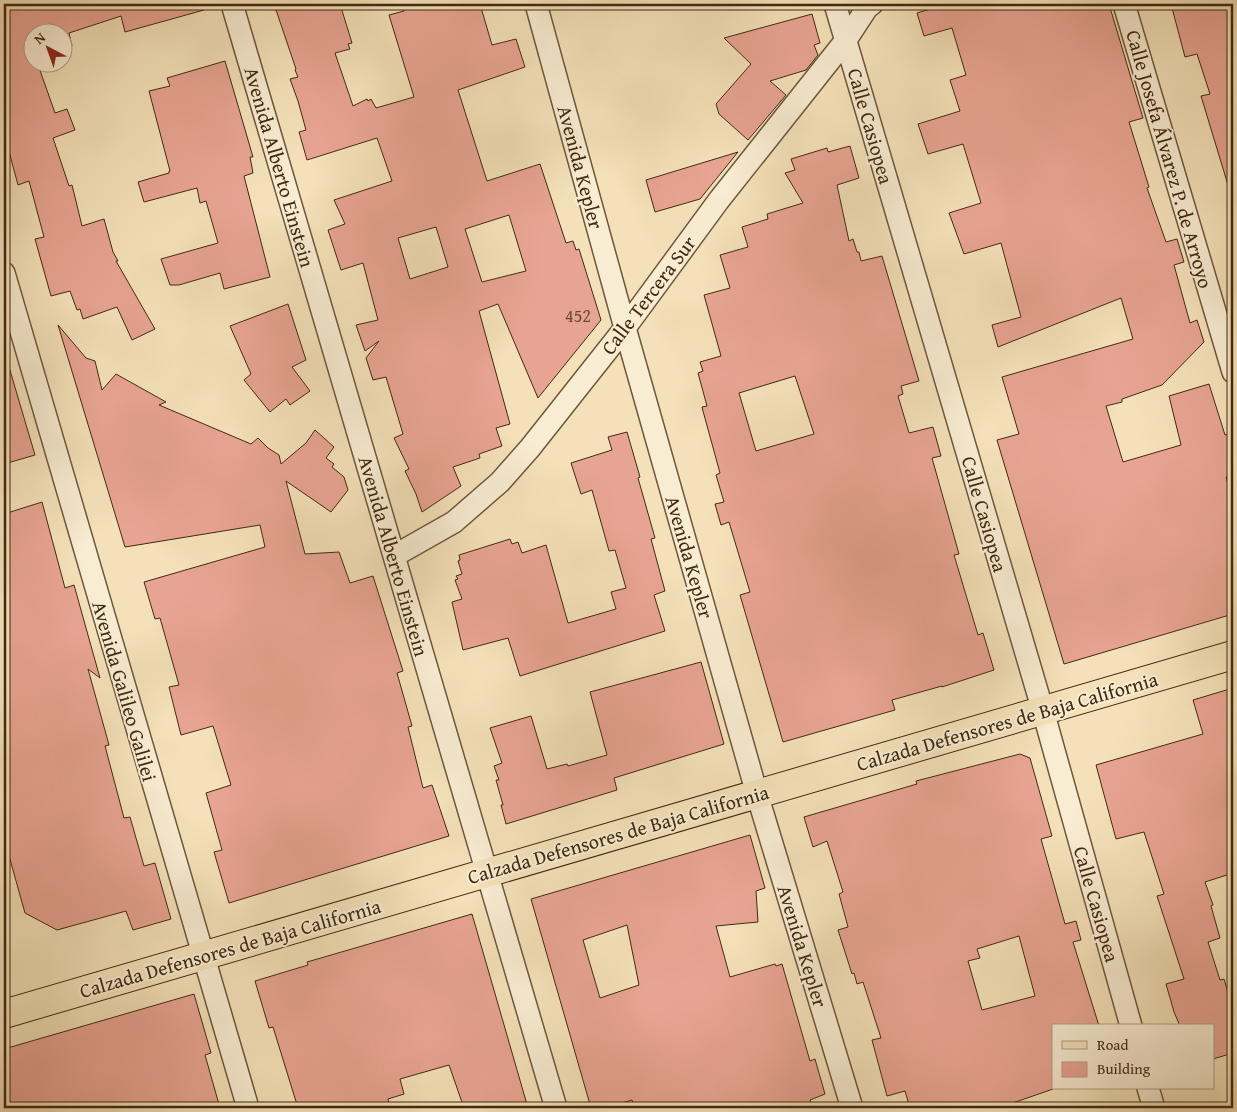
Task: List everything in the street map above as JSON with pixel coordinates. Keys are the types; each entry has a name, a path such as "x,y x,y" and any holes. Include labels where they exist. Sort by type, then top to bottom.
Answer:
{"main road":[{"name":"Calzada Defensores de Baja California","path":"4,1014 1233,655"}],"street":[{"name":"Avenida Alberto Einstein","path":"232,4 556,1108"},
{"name":"Avenida Kepler","path":"536,4 625,328 757,794 852,1108"},
{"name":"Calle Casiopea","path":"835,4 1043,711 1130,1024"},
{"name":"Calle Tercera Sur","path":"394,556 454,522 500,482 530,448 625,328 719,200 846,40 872,4"},
{"name":"Calle Josefa Álvarez P. de Arroyo","path":"1124,4 1233,372"},
{"name":"Avenida Galileo Galilei","path":"4,278 248,1108"},
{"path":"1149,1090 1154,1108"}],"building":[{"path":"4,4 203,4 204,10 125,32 121,16 72,32 72,22 22,22 22,72 41,72 55,113 67,109 75,130 53,138 69,186 72,185 82,226 104,219 113,252 118,261 116,261 155,329 132,340 117,307 83,319 80,309 77,310 70,291 51,296 35,239 44,237 29,181 18,185 4,133"},
{"path":"274,4 340,4 352,43 348,44 350,49 335,53 353,106 371,99 376,108 414,97 389,15 404,11 402,4 480,4 492,45 516,39 525,67 458,90 487,181 540,164 566,243 573,241 576,250 579,249 601,320 538,398 498,304 479,311 510,424 496,428 502,446 479,454 480,458 453,467 461,486 422,512 405,471 409,469 394,438 403,434 386,377 373,380 366,358 379,341 365,351 356,325 378,320 363,263 341,270 328,230 345,224 334,200 392,181 377,138 307,160 299,132 306,130 290,79 298,77","holes":["509,215 526,271 482,282 465,229","436,227 448,267 410,279 398,238"]},
{"path":"936,4 1109,4 1143,118 1129,122 1149,187 1147,188 1166,242 1177,239 1184,262 1174,265 1190,323 1197,320 1204,342 1162,385 1122,399 1122,402 1106,406 1123,462 1181,445 1169,396 1209,384 1225,435 1233,432 1233,475 1226,477 1233,502 1233,614 1064,664 997,440 1019,434 1002,377 1133,339 1121,298 998,347 992,325 1021,317 1001,243 964,254 949,213 981,203 963,144 928,154 918,124 960,111 950,80 966,75 952,28 924,36 917,13 937,7"},
{"path":"1171,4 1228,4 1230,10 1233,9 1233,184 1228,185 1201,96 1210,94 1197,54 1185,57"},
{"path":"812,14 820,43 814,45 818,55 806,70 770,81 786,95 748,140 719,114 716,104 751,64 724,38"},
{"path":"225,61 253,157 250,157 253,173 244,176 270,277 224,289 220,273 179,285 170,285 161,259 218,243 206,201 200,203 197,188 144,202 138,182 169,173 170,171 149,91 170,86 167,78"},
{"path":"850,146 859,178 837,185 849,241 853,239 861,261 882,256 919,381 901,386 903,394 898,396 909,433 933,427 941,456 932,458 959,554 954,555 978,635 983,633 994,670 942,687 892,700 895,710 783,742 740,595 750,592 729,522 721,525 715,504 724,502 716,475 720,473 702,407 707,406 698,373 703,371 700,362 721,356 704,295 730,288 720,255 748,247 742,227 768,219 767,214 803,203 785,173 795,170 791,159 827,148 828,152","holes":["795,376 814,434 756,451 739,393"]},
{"path":"738,152 700,199 655,212 646,180"},
{"path":"288,304 306,360 292,367 310,391 290,405 286,399 270,412 244,380 251,374 230,326"},
{"path":"58,325 86,358 95,361 102,390 116,374 166,402 159,405 251,444 258,438 279,455 281,464 306,443 315,430 334,447 326,458 334,464 332,467 344,477 348,490 331,512 286,481 305,554 339,552 350,583 373,576 403,671 397,673 412,726 408,727 423,788 432,785 449,836 229,903 214,852 222,850 206,793 231,785 213,726 181,735 169,687 179,685 160,618 155,619 144,582 265,547 260,525 125,547"},
{"path":"9,367 35,455 4,464 4,368"},
{"path":"627,432 655,538 651,539 665,591 654,595 665,631 520,676 508,638 463,650 452,602 462,599 455,580 458,579 456,576 462,574 458,561 460,560 459,555 510,539 512,544 518,542 522,553 546,545 568,623 616,609 611,592 626,588 615,550 609,551 592,490 581,494 571,463 612,450 608,437"},
{"path":"42,502 65,588 74,585 100,678 88,669 109,745 105,746 124,818 130,817 144,866 155,863 171,919 133,930 126,911 57,930 25,913 4,838 4,514"},
{"path":"701,662 724,744 614,778 617,790 506,824 496,780 499,780 494,766 502,763 490,728 531,716 547,769 567,764 568,766 607,755 590,692"},
{"path":"1233,688 1233,873 1205,882 1213,905 1211,906 1220,938 1208,942 1220,980 1224,979 1229,996 1233,995 1233,1053 1214,1059 1214,1024 1179,1024 1174,1012 1166,984 1184,979 1157,896 1164,894 1144,832 1116,839 1096,765 1203,734 1193,700"},
{"path":"1020,754 1030,758 1052,836 1041,839 1065,924 1076,921 1081,940 1073,942 1098,1024 1052,1024 1052,1089 1010,1104 1011,1108 910,1108 905,1091 887,1096 872,1040 881,1038 863,982 857,984 854,973 852,974 838,930 848,927 839,894 843,892 827,841 813,847 804,817 917,784 916,781","holes":["1019,936 1035,996 982,1010 968,961 980,958 977,949"]},
{"path":"750,835 765,888 756,891 758,922 716,926 730,977 775,964 776,966 782,964 810,1061 815,1059 825,1094 810,1100 813,1108 635,1108 632,1100 605,1108 591,1108 531,899","holes":["627,925 639,985 600,998 583,940"]},
{"path":"472,914 528,1108 464,1108 449,1065 400,1079 404,1094 388,1099 390,1108 298,1108 273,1027 269,1028 255,981 308,965 307,962"},
{"path":"194,994 211,1053 205,1055 220,1108 4,1108 4,1049"}]}
